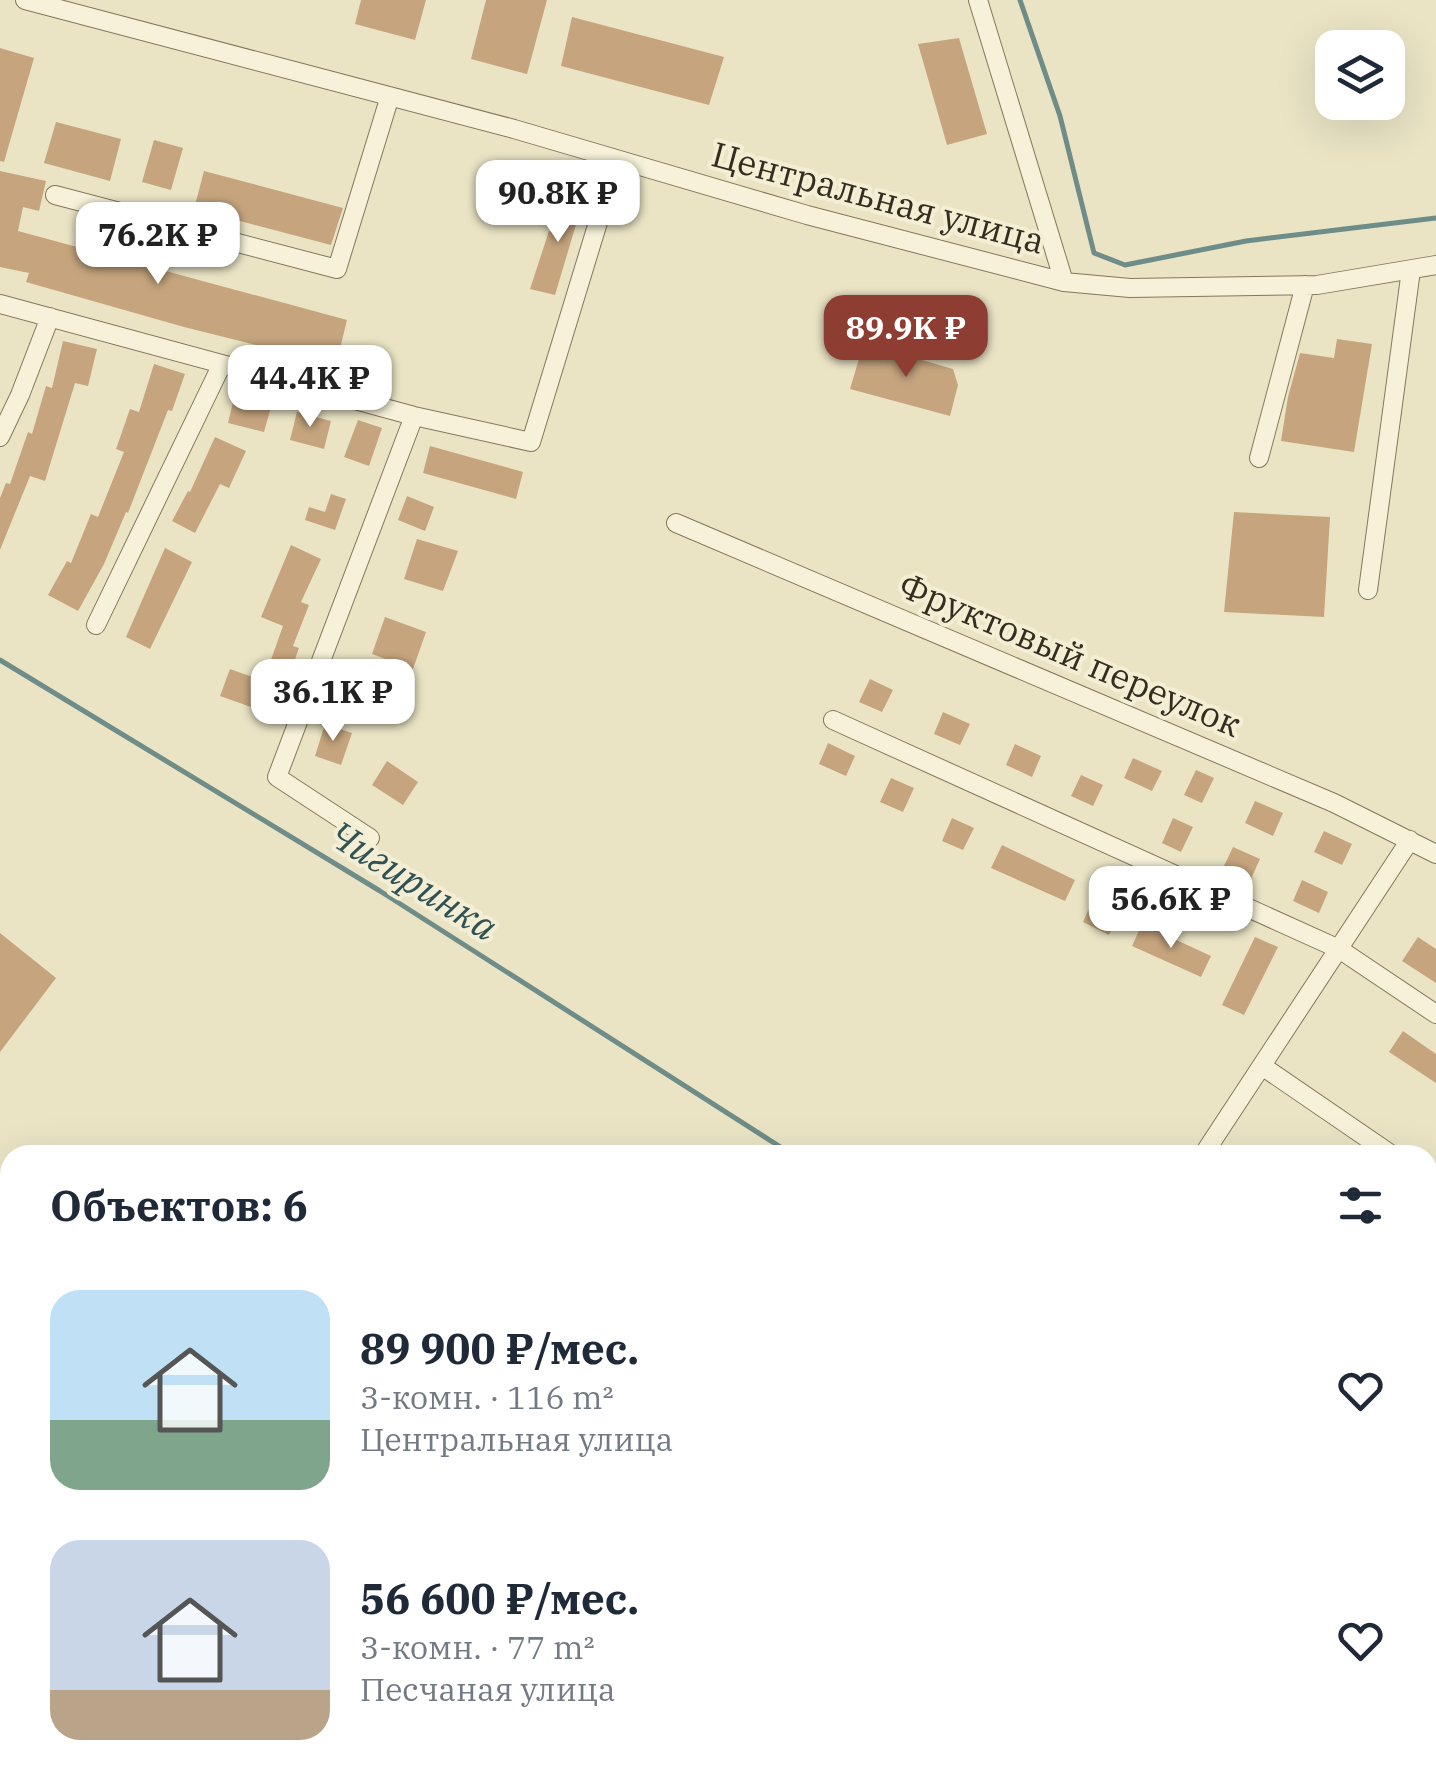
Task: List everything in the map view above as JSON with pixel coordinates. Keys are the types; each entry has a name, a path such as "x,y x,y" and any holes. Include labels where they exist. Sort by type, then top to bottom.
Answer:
{"street":[{"name":"Центральная улица","path":"25,0 1064,282 1130,288 1305,286 1436,265"},
{"path":"978,0 1064,282"},
{"path":"55,195 337,270 390,96"},
{"path":"0,304 414,416 530,442 617,160"},
{"path":"1368,590 1411,270"},
{"path":"1259,458 1305,286"},
{"path":"0,437 50,317"},
{"path":"96,625 222,364"},
{"path":"370,838 277,777 414,416"},
{"name":"Фруктовый переулок","path":"676,523 1334,803 1436,854"},
{"path":"833,720 1339,949 1436,1014"},
{"path":"1210,1145 1410,840"},
{"path":"1262,1066 1377,1145"}],"building":[{"path":"361,0 426,0 415,40 355,24"},
{"path":"486,0 547,0 527,74 471,59"},
{"path":"572,17 724,57 709,105 561,66"},
{"path":"959,38 987,134 947,145 918,44"},
{"path":"0,48 34,58 4,162 0,161"},
{"path":"56,122 121,139 110,181 44,163"},
{"path":"154,140 183,148 171,190 142,182"},
{"path":"0,171 46,181 39,211 23,207 18,231 347,320 336,365 26,282 29,273 0,267"},
{"path":"204,171 343,208 331,245 194,209"},
{"path":"569,186 586,191 555,295 530,289 549,231 556,233"},
{"path":"1337,339 1372,344 1354,452 1281,441 1300,353 1334,358"},
{"path":"63,341 97,349 88,386 75,383 45,481 30,476 0,550 0,498 6,483 10,484 28,432 32,434 46,386 52,388"},
{"path":"874,346 953,369 958,385 950,416 850,389 861,352"},
{"path":"154,364 185,374 128,513 78,611 48,595 67,561 71,563 91,514 98,517 124,452 116,449 130,409 139,412"},
{"path":"234,398 271,407 264,432 228,423"},
{"path":"297,412 331,421 324,449 290,440"},
{"path":"358,420 382,428 369,466 344,457"},
{"path":"215,437 246,451 229,488 220,484 195,533 172,521"},
{"path":"430,446 523,472 516,499 423,473"},
{"path":"331,494 346,499 335,530 305,520 309,507 325,512"},
{"path":"407,496 434,507 425,531 398,520"},
{"path":"1234,512 1330,517 1324,617 1224,612"},
{"path":"417,539 458,551 443,591 404,579"},
{"path":"291,545 321,559 301,602 309,605 293,646 299,648 288,679 267,671 283,626 261,617"},
{"path":"165,548 192,562 150,649 126,637"},
{"path":"385,617 426,632 413,669 372,654"},
{"path":"352,666 376,676 362,708 338,698"},
{"path":"230,669 267,682 257,709 220,696"},
{"path":"870,679 893,690 882,712 859,702"},
{"path":"943,712 970,724 960,745 934,734"},
{"path":"325,724 352,733 341,765 315,756"},
{"path":"828,743 855,756 846,776 819,764"},
{"path":"1015,744 1041,756 1032,777 1006,765"},
{"path":"1133,758 1162,771 1152,791 1124,778"},
{"path":"387,761 418,782 403,805 372,785"},
{"path":"1196,770 1214,778 1202,803 1184,795"},
{"path":"1081,775 1103,785 1093,806 1071,796"},
{"path":"891,778 914,788 903,812 880,802"},
{"path":"1255,801 1283,813 1273,836 1245,823"},
{"path":"952,818 974,828 963,850 942,841"},
{"path":"1173,818 1193,827 1181,852 1162,843"},
{"path":"1324,831 1352,844 1342,865 1314,852"},
{"path":"1002,845 1075,880 1065,901 991,868"},
{"path":"1233,847 1260,859 1250,881 1223,868"},
{"path":"1302,880 1328,892 1319,913 1293,901"},
{"path":"1091,904 1118,914 1109,935 1083,922"},
{"path":"1142,924 1211,956 1201,977 1132,946"},
{"path":"0,933 56,978 0,1052"},
{"path":"1255,937 1278,947 1244,1015 1222,1005"},
{"path":"1418,937 1436,949 1436,983 1402,961"},
{"path":"1403,1031 1436,1054 1436,1083 1389,1052"}],"waterway":[{"path":"1020,0 1060,116 1094,253 1125,265 1246,241 1436,218"},
{"name":"Чигиринка","path":"0,660 380,891 777,1145"}]}
